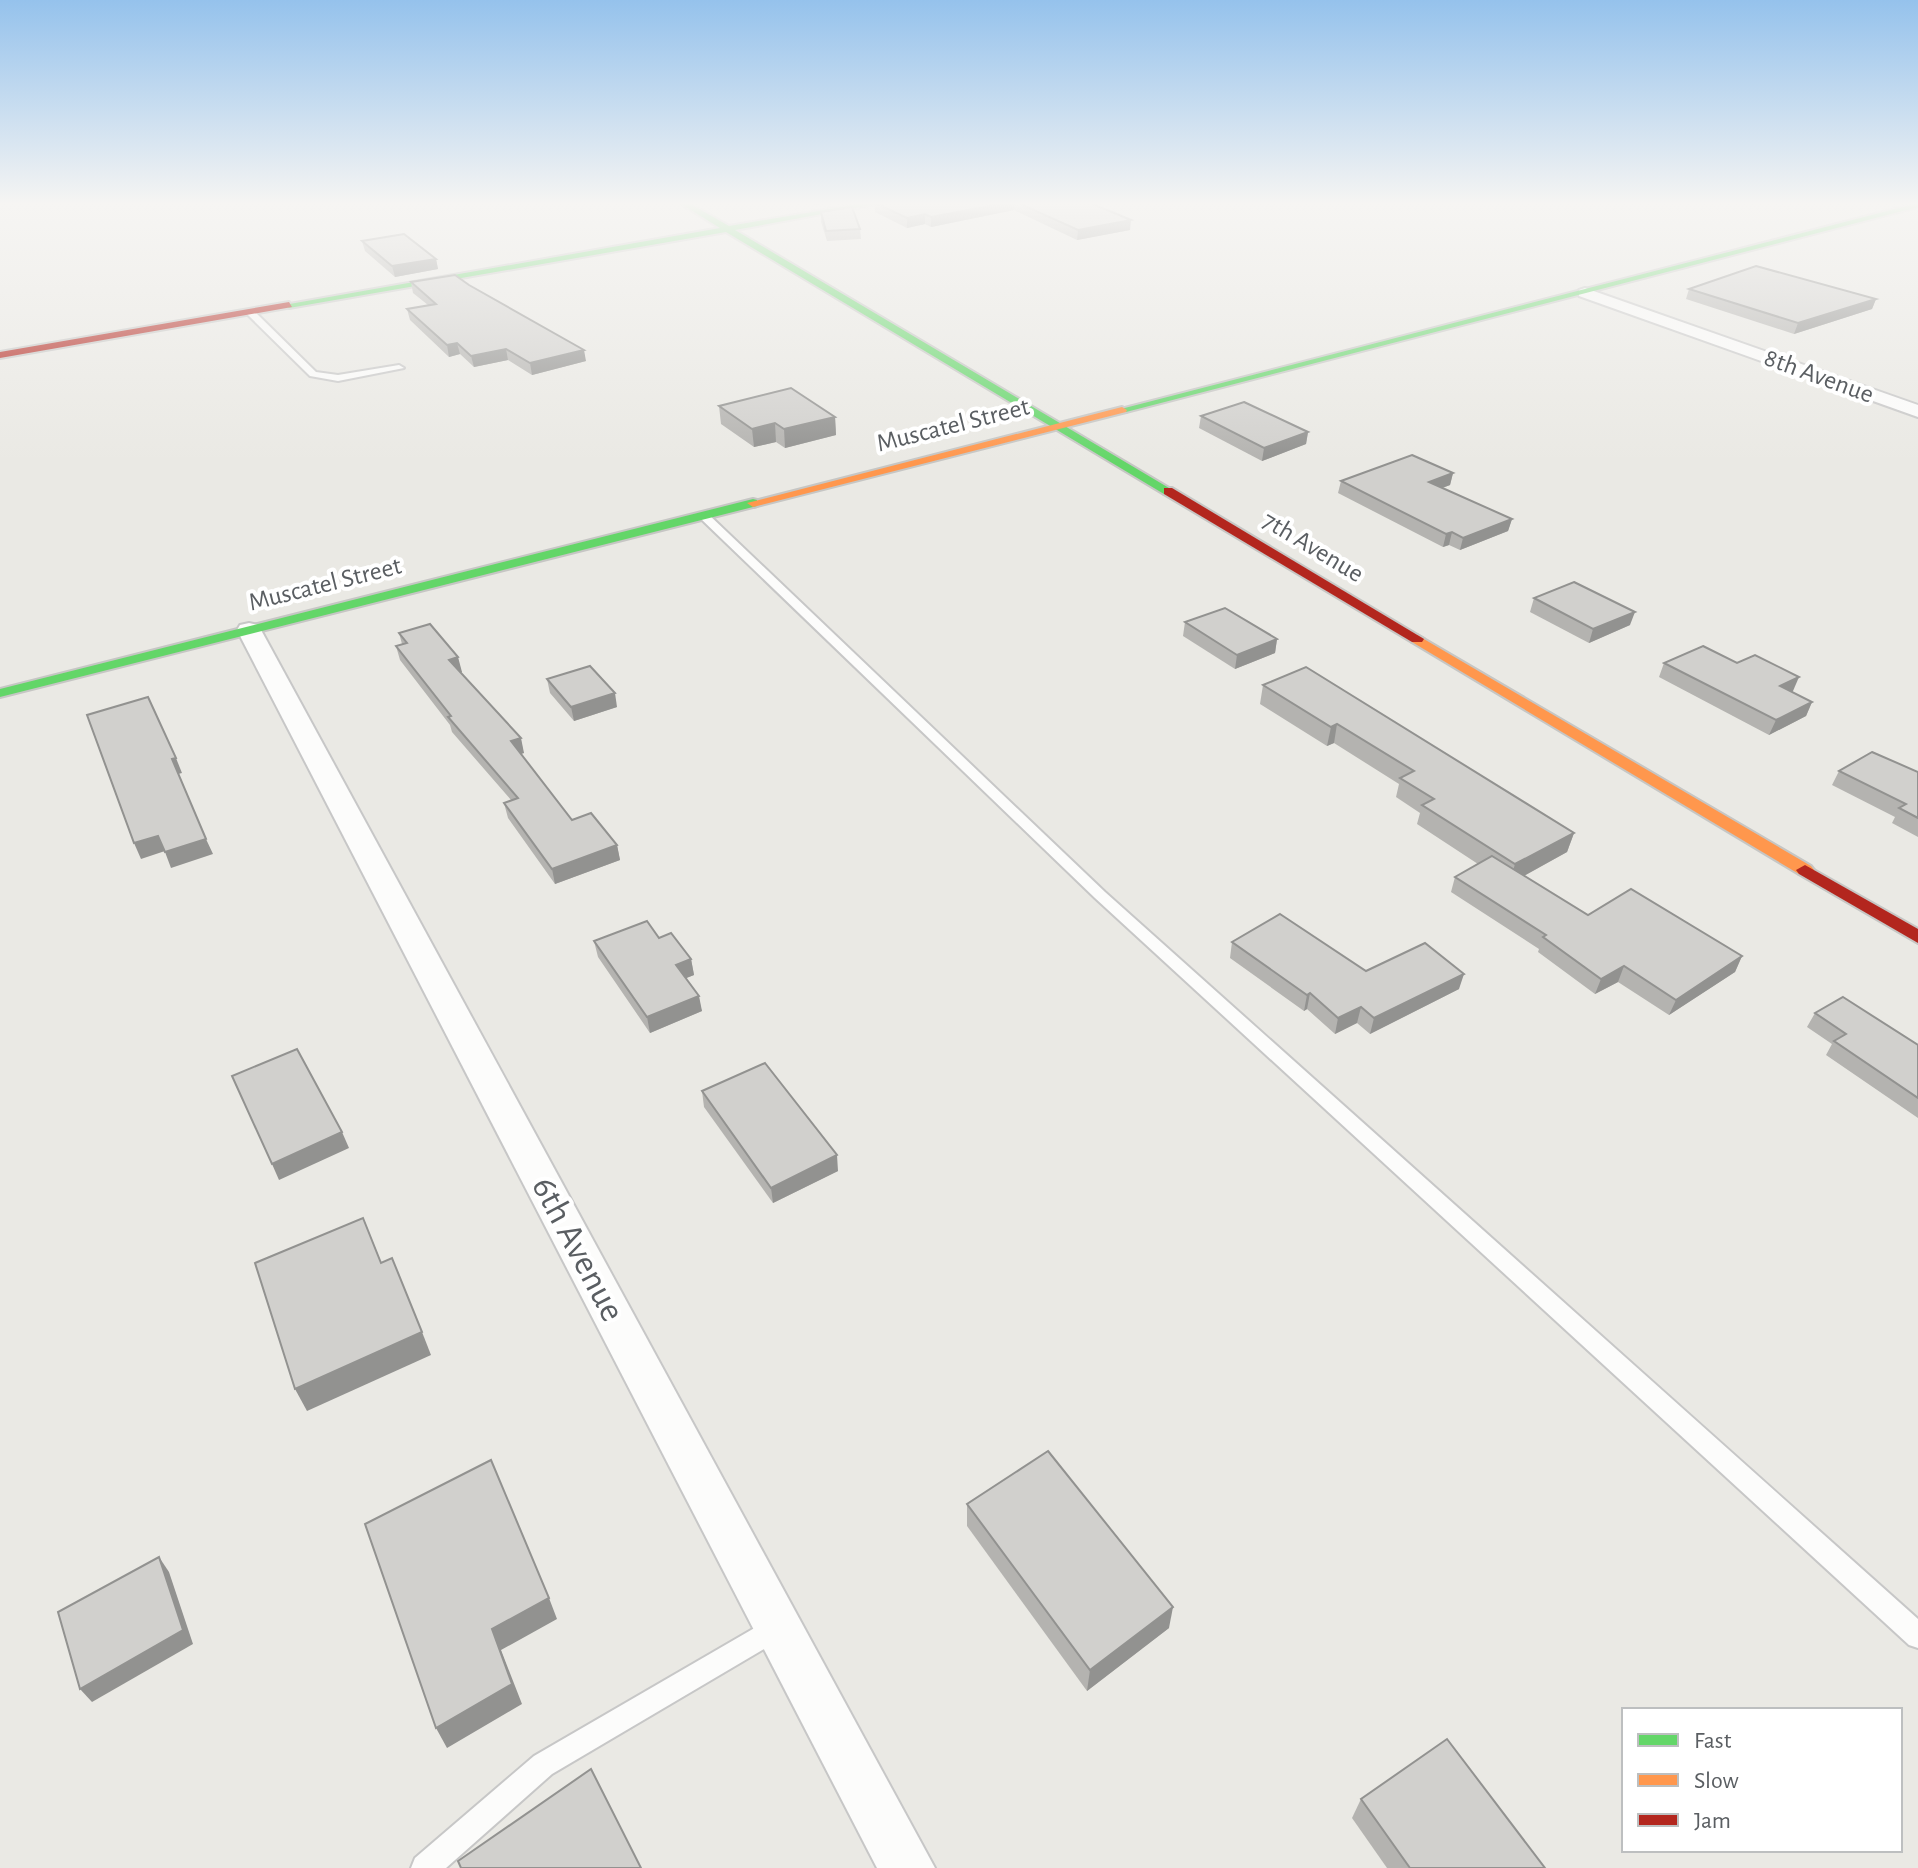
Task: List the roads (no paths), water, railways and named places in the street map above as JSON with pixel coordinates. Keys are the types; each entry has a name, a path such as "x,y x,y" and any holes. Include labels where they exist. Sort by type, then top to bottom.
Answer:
{"street":[{"path":"0,355 380,289"},
{"name":"7th Avenue","path":"829,289 1918,937"},
{"name":"Muscatel Street","path":"0,693 1599,289"},
{"name":"8th Avenue","path":"1585,293 1918,411"},
{"name":"6th Avenue","path":"249,630 907,1868"}],"lane":[{"path":"250,312 313,374 338,378 399,368"},
{"path":"703,515 1100,895 1918,1636"},
{"path":"425,1868 543,1765 778,1627"}]}
